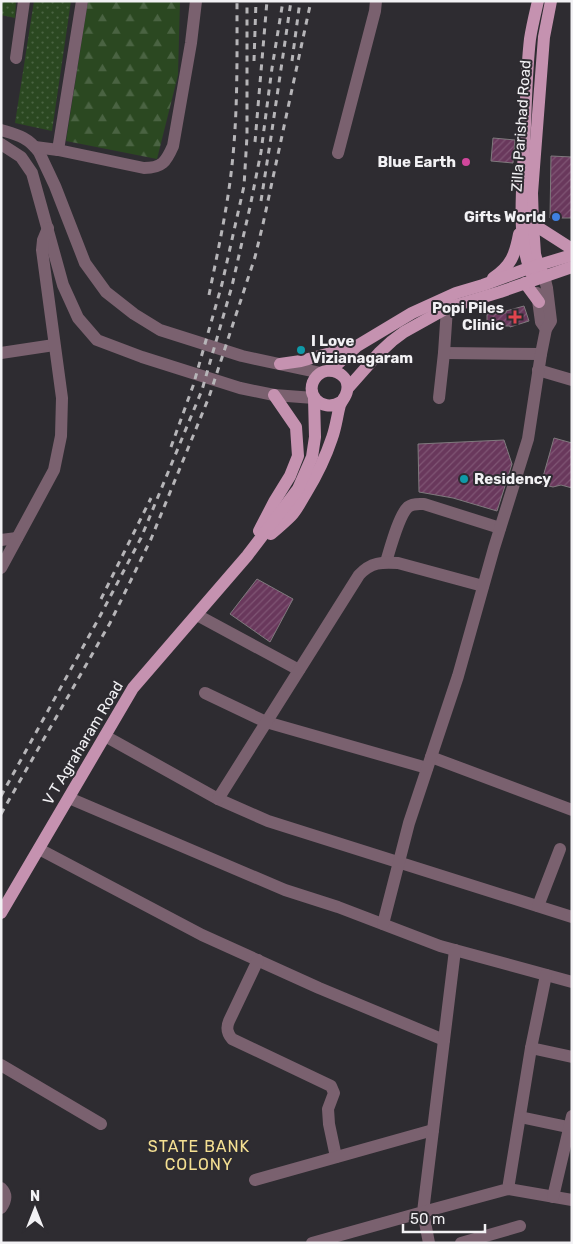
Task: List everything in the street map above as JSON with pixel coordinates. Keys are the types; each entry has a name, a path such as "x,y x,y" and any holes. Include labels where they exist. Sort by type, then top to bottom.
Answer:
{"main road":[{"name":"Zilla Parishad Road","path":"527,223 530,139 530,37 538,1"},
{"name":"Zilla Parishad Road","path":"530,139 544,37 551,1"},
{"path":"527,223 572,249"},
{"path":"527,223 524,246 534,271"},
{"path":"483,285 503,271 512,260 527,223"},
{"path":"313,393 320,403 336,405 345,398 348,388 379,353 404,332 447,308 500,292 534,271 572,254"},
{"path":"248,556 298,489 312,457 315,432 313,382 316,376 326,371 357,346 412,313 456,293 534,271 572,267"},
{"path":"280,364 301,361 357,346"},
{"path":"326,371 341,374 347,382 348,388"},
{"path":"248,556 274,502 290,476 298,456 296,427 274,395"},
{"path":"248,556 293,514 320,470 332,437 341,402"},
{"name":"V T Agraharam Road","path":"1,914 133,688 248,556"}],"street":[{"path":"16,58 24,1"},
{"path":"58,150 82,1"},
{"path":"36,147 144,168 158,167 164,163 173,146 191,43 196,1"},
{"path":"338,153 376,1"},
{"path":"1,130 22,136 36,147 55,186 85,263 106,292 134,314 160,330 242,356 326,371"},
{"path":"1,144 21,157 32,173 63,284 78,318 97,340 142,357 240,388 274,395 313,393"},
{"path":"1,568 54,470 61,436 62,398 42,250 43,240 48,228"},
{"path":"534,271 541,322 546,328"},
{"path":"384,924 409,823 458,676 500,528 528,439 546,328 551,321 547,288 534,271"},
{"path":"439,398 447,308"},
{"path":"1,353 54,345"},
{"path":"444,353 541,354"},
{"path":"538,370 572,380"},
{"path":"386,562 402,515 413,504 424,504 500,528"},
{"path":"1,540 17,538"},
{"path":"218,799 359,575 369,566 386,562 398,562 483,586"},
{"path":"197,615 299,670"},
{"path":"205,693 266,722 429,763 572,810"},
{"path":"105,736 218,799 268,821 572,917"},
{"path":"69,798 285,890 338,907 440,946 572,982"},
{"path":"39,849 202,934 319,988 444,1040"},
{"path":"538,906 560,849"},
{"path":"429,1243 422,1212 455,950"},
{"path":"258,960 226,1026 229,1035 232,1039 331,1086 334,1093 328,1109 329,1124 336,1157"},
{"path":"508,1189 531,1048 546,975"},
{"path":"531,1048 572,1057"},
{"path":"1,1064 101,1124"},
{"path":"520,1117 571,1123 553,1197"},
{"path":"255,1180 433,1130"},
{"path":"1,1188 6,1196 6,1200 1,1208"},
{"path":"312,1243 508,1189 572,1200"},
{"path":"461,1243 520,1226"}],"green space":[{"path":"1,1 16,1 15,18 1,15"},
{"path":"34,1 71,1 52,131 15,123"},
{"path":"88,1 180,1 178,75 157,159 66,141"}],"building":[{"path":"493,138 515,140 513,163 491,161"},
{"path":"551,156 572,157 572,218 550,218"},
{"path":"524,306 529,321 510,327 487,326 487,314 506,313 506,311"},
{"path":"554,438 572,443 572,488 561,485 553,487 541,484"},
{"name":"Residency","path":"504,440 512,464 497,511 453,498 419,492 418,444"},
{"path":"257,579 293,599 270,642 230,614"}],"railway":[{"path":"209,295 227,205 231,174 237,88 237,1"},
{"path":"171,447 193,386 222,284 244,186 247,136 247,1"},
{"path":"254,61 256,1"},
{"path":"255,142 267,1"},
{"path":"1,796 141,538 202,390 232,286 250,207 261,152 283,1"},
{"path":"261,201 291,1"},
{"path":"292,61 300,1"},
{"path":"1,814 110,623 151,539 209,397 255,257 311,1"},
{"path":"101,599 151,498"}],"place":[{"name":"Blue Earth","path":"466,162"},
{"name":"Gifts World","path":"556,217"},
{"name":"Popi Piles Clinic","path":"515,317"},
{"name":"I Love Vizianagaram","path":"301,350"},
{"name":"Residency","path":"464,479"}],"district":[{"name":"STATE BANK COLONY","path":"199,1155"}]}
